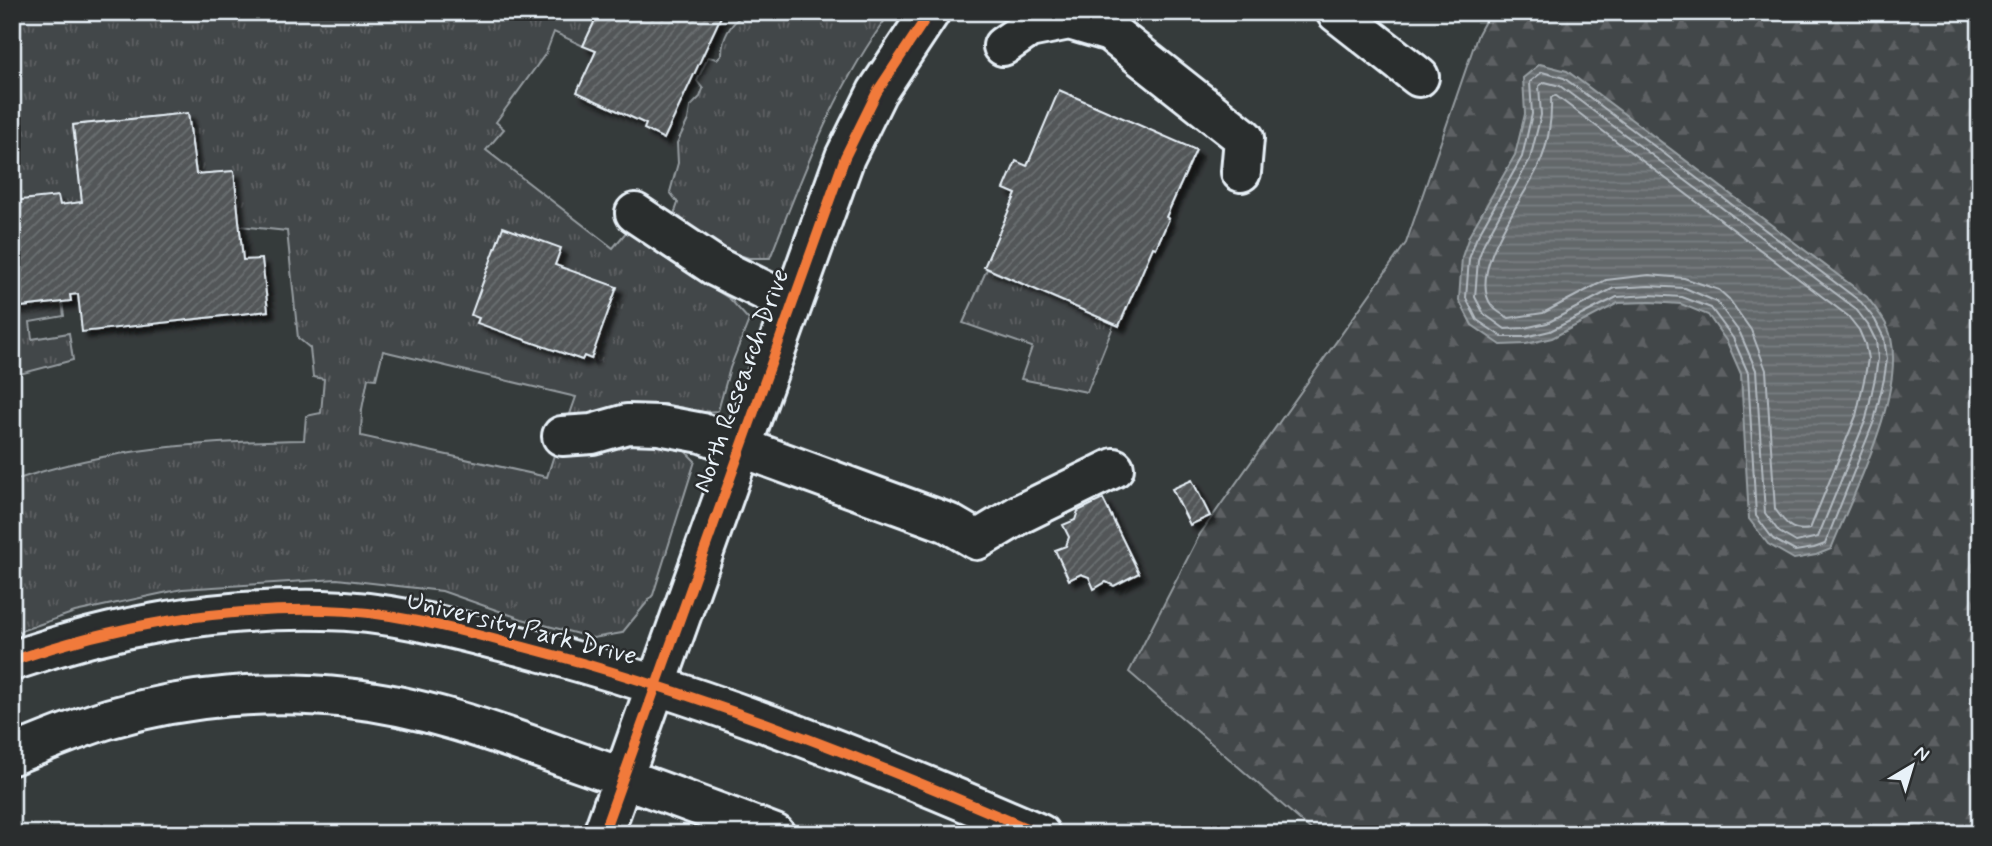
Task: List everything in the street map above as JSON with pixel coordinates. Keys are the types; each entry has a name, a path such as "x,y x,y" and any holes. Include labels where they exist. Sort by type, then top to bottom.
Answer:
{"street":[{"name":"North Research Drive","path":"603,834 845,157 877,92 930,12"},
{"path":"1336,12 1419,77"},
{"path":"1003,46 1029,28 1069,20 1110,32 1244,138 1241,172"},
{"path":"635,213 716,267 792,304"},
{"path":"562,436 592,434 627,424 659,425 702,433 948,523 977,540 1022,513 1114,468"},
{"name":"University Park Drive","path":"12,661 68,642 152,622 239,611 326,610 413,618 567,658 784,729 911,778 1040,834"},
{"path":"12,755 65,733 113,718 193,701 262,695 346,698 415,709 481,727 775,834"}],"shaded area":[{"path":"12,12 1980,12 1980,834 12,834"}],"green space":[{"path":"12,12 599,12 583,46 554,32 546,53 496,122 504,129 486,150 613,248 627,231 637,233 660,255 730,299 749,320 730,368 718,411 702,412 664,404 624,405 581,419 569,417 576,397 383,351 376,379 368,378 362,409 361,436 547,477 554,455 604,445 666,439 684,450 695,461 653,595 622,633 593,638 522,619 442,591 337,579 182,589 75,612 12,634 12,481 85,461 156,448 304,440 306,416 321,413 324,379 313,377 310,348 298,338 287,231 239,226 234,171 196,174 188,113 73,125 82,202 60,205 12,201"},
{"path":"746,12 891,12 871,40 837,100 808,162 770,258 749,258 710,246 674,215 678,203 670,192 678,163 677,143 688,120 690,107 700,97 703,89 697,81 708,57 717,59 722,54 728,30"},
{"path":"1490,12 1980,12 1980,834 1316,834 1129,672 1200,534 1406,243 1478,34"},
{"path":"987,269 1114,324 1087,392 1021,379 1032,347 963,323"},
{"path":"62,302 64,316 30,322 32,339 69,333 73,360 12,376 12,308"}],"water":[{"path":"1540,64 1567,71 1867,297 1884,322 1891,338 1893,361 1884,416 1831,549 1794,559 1768,544 1749,519 1741,374 1727,342 1708,315 1681,304 1618,303 1552,338 1526,344 1501,345 1472,325 1459,300 1462,257 1469,236 1515,155 1525,114 1523,78"}],"building":[{"path":"599,12 723,12 664,139 644,129 646,124 577,92 596,51 583,46"},
{"path":"1059,90 1196,150 1166,217 1169,219 1156,248 1153,247 1119,326 984,267 1016,194 1004,189 1016,161 1027,166"},
{"path":"188,113 196,174 234,171 243,260 262,259 268,311 82,332 78,294 70,295 71,301 12,308 12,201 58,196 60,205 82,202 73,125"},
{"path":"503,227 561,248 555,265 617,287 591,359 584,356 582,360 477,323 479,318 471,315"},
{"path":"1192,480 1210,516 1190,525 1172,489"},
{"path":"1103,499 1139,573 1114,586 1106,582 1094,589 1089,577 1081,574 1069,580 1055,550 1066,546 1069,537 1063,525 1075,520 1078,511"}],"cycle path":[{"path":"603,834 845,157 877,92 930,12"},
{"path":"12,661 127,629 166,621 244,612 350,611 425,622 590,665 721,707 913,780 1040,834"}]}
